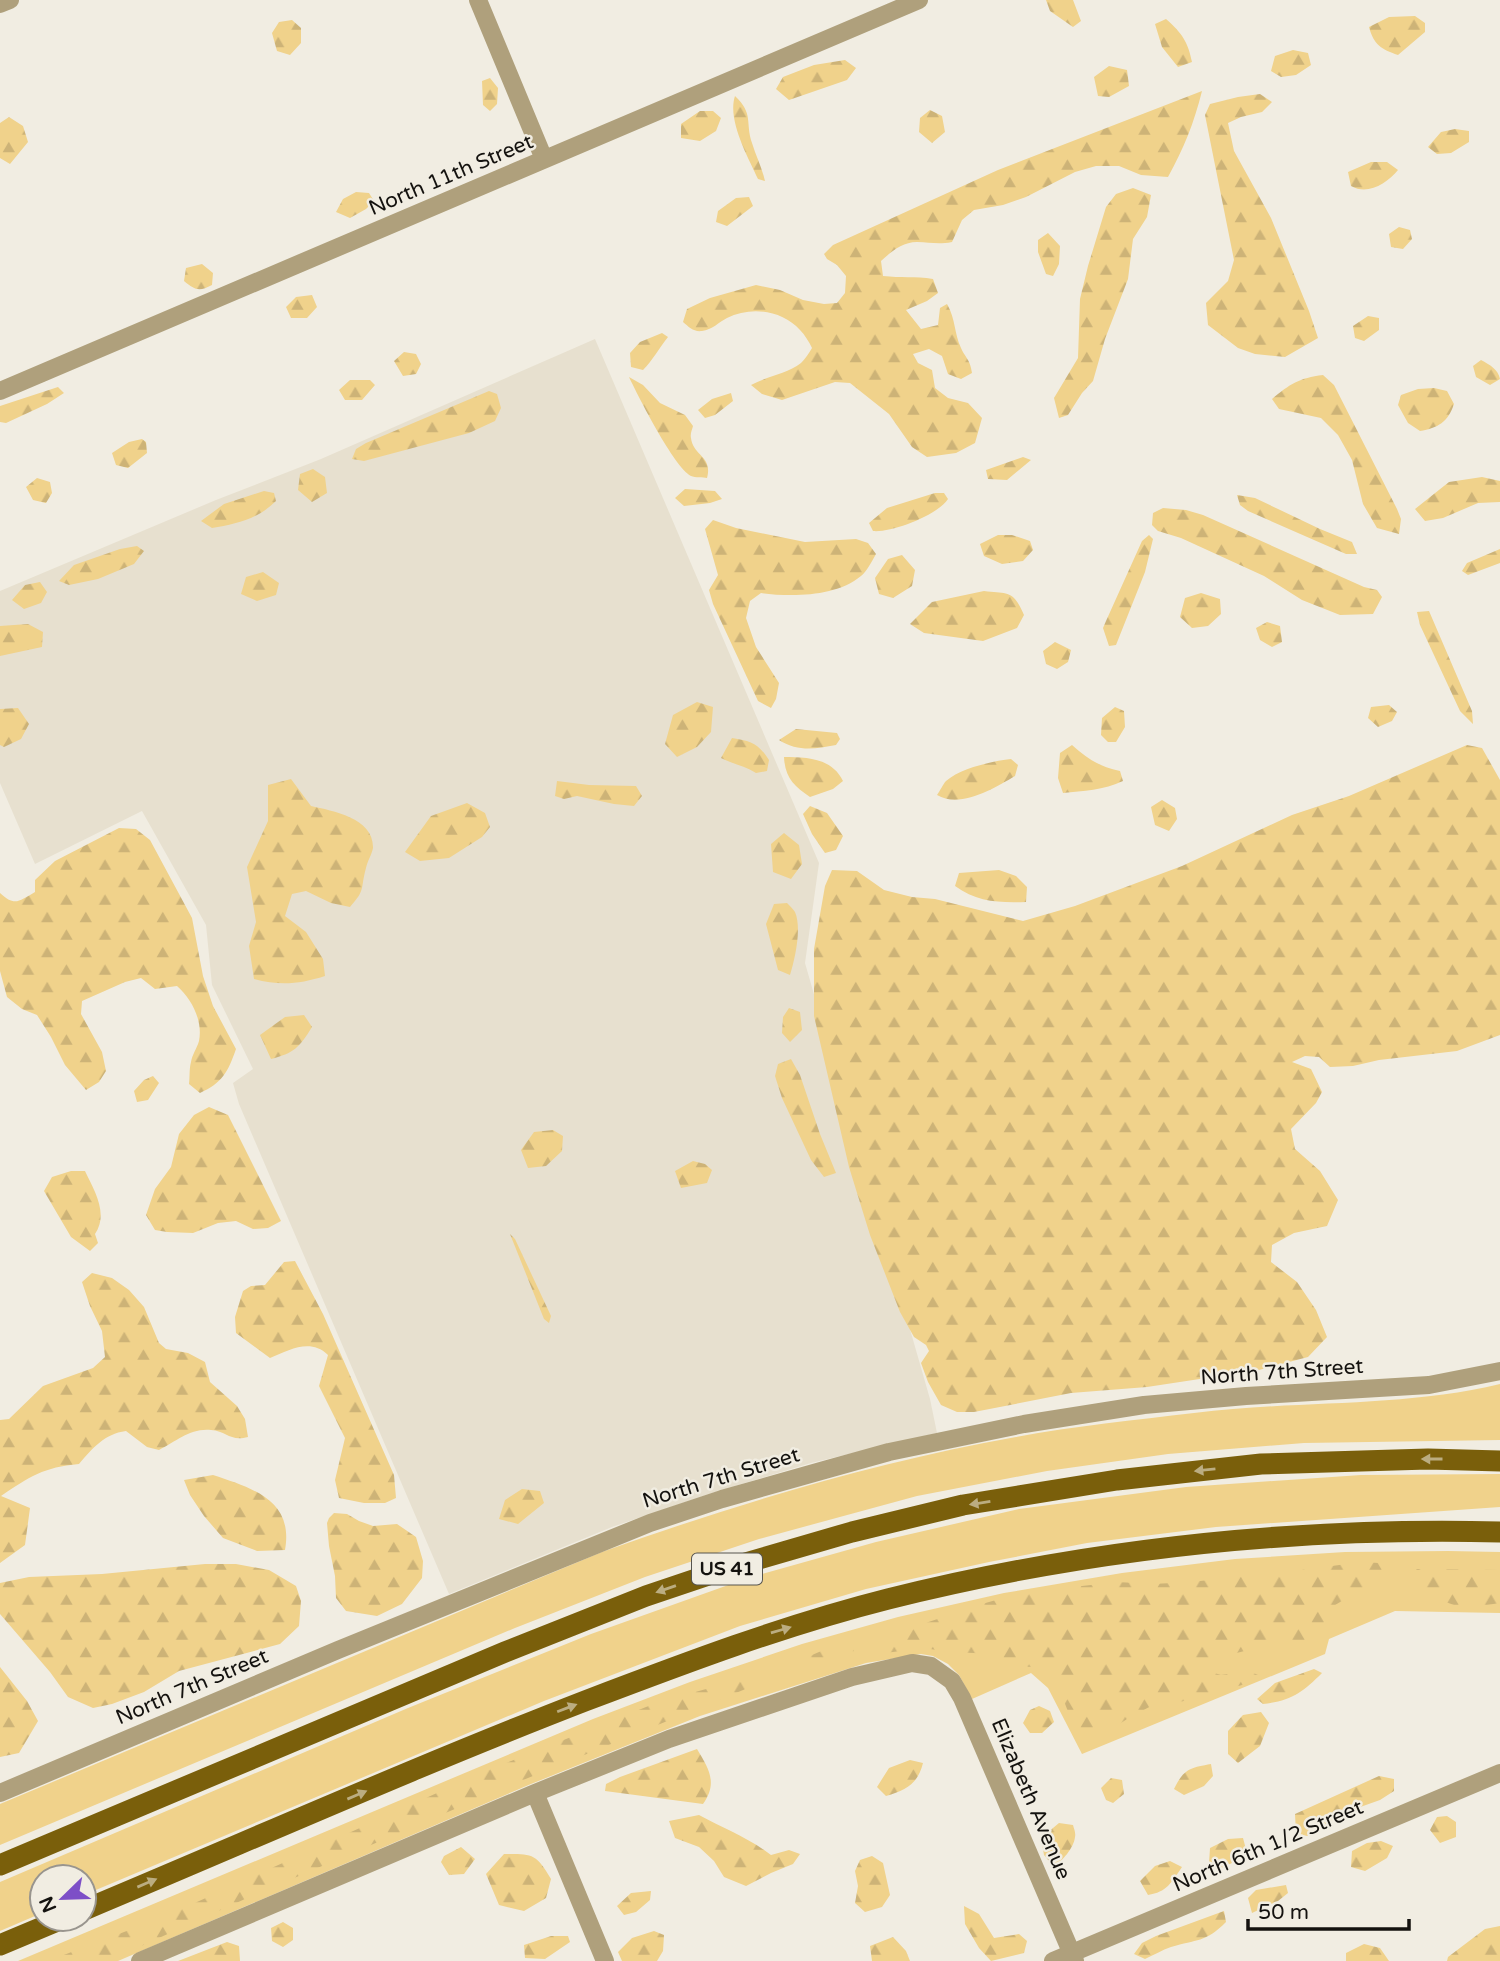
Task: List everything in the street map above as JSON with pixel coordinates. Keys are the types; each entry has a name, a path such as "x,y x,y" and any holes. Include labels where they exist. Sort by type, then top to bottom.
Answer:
{"main road":[{"name":"US 41","path":"0,1865 505,1652 646,1596 735,1566 852,1532 963,1505 1117,1480 1261,1464 1428,1459 1500,1461"},
{"path":"98,1904 511,1730 759,1637 887,1599 1001,1574 1121,1553 1250,1538 1438,1531 1500,1532"},
{"path":"0,1945 29,1933"}],"street":[{"path":"0,4 10,0"},
{"path":"478,0 544,159"},
{"name":"North 11th Street","path":"0,391 919,0"},
{"name":"North 7th Street","path":"0,1793 338,1650 650,1523 828,1469 889,1452 1024,1424 1144,1405 1429,1385 1500,1371"},
{"name":"Elizabeth Avenue","path":"536,1793 669,1739 852,1677 912,1663 931,1666 952,1681 962,1698 1073,1957"},
{"name":"North 6th 1/2 Street","path":"1053,1961 1073,1957 1500,1773"},
{"path":"140,1961 536,1793 606,1961"}],"shaded area":[{"path":"595,339 819,863 805,963 930,1399 937,1433 811,1463 712,1493 612,1527 449,1594 239,1104 233,1083 253,1069 212,985 206,925 142,811 35,864 0,783 0,591 321,459"}],"green space":[{"path":"1046,0 1073,0 1081,21 1073,27 1050,11"},
{"path":"1415,16 1425,23 1425,32 1398,55 1387,51 1373,38 1369,27 1389,17"},
{"path":"1166,19 1184,38 1192,62 1178,67 1162,47 1155,24"},
{"path":"292,20 301,28 301,43 290,55 277,51 272,33 279,22"},
{"path":"1293,50 1308,53 1311,65 1296,75 1281,77 1271,71 1275,56"},
{"path":"845,60 856,68 847,80 789,100 776,89 783,77 814,65"},
{"path":"1109,66 1127,70 1129,86 1109,97 1098,96 1094,77"},
{"path":"490,78 498,88 497,104 490,111 483,105 482,81"},
{"path":"1202,91 1188,135 1168,177 1141,175 1119,166 1096,166 1075,172 1026,197 1003,205 974,210 962,220 952,242 906,244 881,261 883,276 933,279 938,293 906,310 921,329 938,325 940,308 947,304 950,310 972,373 961,379 948,374 942,356 929,349 913,354 918,363 932,370 935,388 948,398 968,403 982,418 975,443 956,453 927,457 912,447 889,414 850,383 835,382 782,400 762,394 751,385 795,367 812,348 802,332 784,318 766,312 746,312 736,314 702,331 694,330 683,322 687,309 710,298 756,285 780,290 803,300 824,304 837,303 845,293 846,276 824,254 833,245 998,170"},
{"path":"1260,94 1272,102 1262,112 1228,123 1234,151 1271,218 1318,338 1285,357 1255,354 1238,348 1208,325 1206,303 1228,281 1234,260 1205,115 1210,104"},
{"path":"735,96 747,113 750,136 765,181 758,179 736,127 733,106"},
{"path":"930,110 942,116 945,132 932,143 919,132 920,118"},
{"path":"700,111 713,111 721,118 716,131 700,141 681,138 681,124"},
{"path":"9,117 23,126 28,142 10,164 0,158 0,123"},
{"path":"1455,129 1469,131 1469,142 1451,153 1437,154 1428,147 1441,132"},
{"path":"1371,162 1387,162 1398,170 1377,187 1364,190 1351,186 1348,172"},
{"path":"1133,188 1151,195 1147,217 1133,239 1128,279 1105,339 1093,381 1068,415 1059,418 1054,398 1078,358 1080,299 1106,207 1116,194"},
{"path":"356,192 369,193 374,201 350,218 336,212 343,199"},
{"path":"749,197 753,206 727,226 716,222 718,211 736,198"},
{"path":"1399,227 1410,230 1412,239 1403,249 1391,247 1389,234"},
{"path":"1048,233 1060,246 1059,264 1053,276 1046,274 1038,252 1038,240"},
{"path":"202,264 213,273 212,285 197,289 184,281 186,268"},
{"path":"312,295 317,307 307,318 291,318 286,307 296,297"},
{"path":"1368,316 1379,318 1379,330 1364,341 1355,338 1353,326"},
{"path":"662,333 668,337 647,366 643,370 631,367 630,353 640,342"},
{"path":"404,352 416,354 421,364 416,374 403,376 394,361"},
{"path":"1481,360 1495,370 1500,379 1490,385 1476,377 1473,366"},
{"path":"1323,375 1334,385 1397,509 1401,519 1399,534 1377,528 1363,504 1352,460 1338,435 1321,418 1279,409 1272,399 1295,382"},
{"path":"629,377 643,385 660,403 685,415 693,426 691,435 695,449 707,465 707,478 691,476 675,459"},
{"path":"350,380 370,380 375,385 362,400 345,400 339,390"},
{"path":"58,387 64,393 47,404 6,423 0,422 0,406"},
{"path":"1418,389 1447,391 1454,404 1442,423 1420,431 1408,423 1398,405 1401,395"},
{"path":"489,391 497,394 501,408 495,421 469,433 364,461 352,459 356,449 366,443"},
{"path":"731,393 733,401 715,415 705,418 698,410 712,399"},
{"path":"142,439 146,442 147,453 128,468 116,465 112,453 129,442"},
{"path":"1023,457 1031,460 1007,480 988,479 986,470"},
{"path":"313,469 325,477 327,493 312,502 298,490 300,474"},
{"path":"1482,477 1500,481 1500,502 1478,503 1443,518 1425,521 1415,509 1449,482"},
{"path":"37,478 50,482 52,493 46,503 33,500 26,487"},
{"path":"685,489 715,491 722,499 684,506 675,498"},
{"path":"264,491 274,493 276,501 254,516 212,528 201,521 224,504"},
{"path":"935,493 944,493 948,499 935,511 902,526 873,531 869,523 887,508"},
{"path":"1237,495 1255,498 1352,542 1357,554 1346,554 1248,511 1240,505"},
{"path":"1163,508 1203,515 1364,587 1377,590 1382,597 1373,614 1340,615 1302,600 1264,576 1181,538 1158,531 1152,525 1153,513"},
{"path":"713,520 736,528 805,542 856,539 868,543 876,554 861,576 839,588 799,595 761,593 750,601 746,618 756,647 779,683 771,708 758,701 713,604 709,590 718,575 705,529"},
{"path":"998,535 1012,535 1030,541 1033,550 1023,561 1002,564 984,556 980,544"},
{"path":"1149,535 1153,539 1145,572 1116,645 1109,646 1103,628 1142,541"},
{"path":"137,546 144,551 134,564 98,579 69,585 59,581 74,565"},
{"path":"1500,549 1500,563 1468,575 1462,571 1467,563"},
{"path":"902,555 915,570 912,586 893,598 879,594 875,578 888,559"},
{"path":"263,572 279,583 276,595 257,601 241,594 246,577"},
{"path":"40,582 47,592 41,603 24,609 12,600 25,585"},
{"path":"984,591 1005,593 1017,601 1024,615 1017,628 983,641 924,633 910,624 932,602"},
{"path":"1201,593 1220,599 1221,614 1208,626 1192,628 1180,617 1185,598"},
{"path":"1429,611 1472,711 1473,724 1460,711 1420,625 1417,612"},
{"path":"1267,622 1280,626 1282,642 1272,647 1260,640 1256,628"},
{"path":"28,624 43,632 42,647 0,656 0,626"},
{"path":"1055,642 1071,650 1068,662 1057,669 1046,664 1043,651"},
{"path":"697,702 713,707 711,732 697,747 677,757 665,744 673,715"},
{"path":"1389,705 1397,712 1392,721 1378,727 1368,718 1371,707"},
{"path":"1115,707 1124,711 1125,727 1116,742 1108,742 1101,735 1102,718"},
{"path":"18,708 29,724 21,739 4,747 0,745 0,709"},
{"path":"796,729 837,733 840,739 836,745 821,748 793,746 779,740"},
{"path":"732,738 757,746 769,760 767,771 756,773 721,758"},
{"path":"1072,745 1094,761 1120,771 1123,781 1086,791 1063,793 1058,778 1060,753"},
{"path":"1467,745 1482,748 1500,780 1500,1035 1457,1051 1379,1060 1353,1066 1330,1067 1319,1057 1305,1056 1292,1062 1311,1069 1322,1092 1316,1103 1291,1129 1295,1149 1320,1171 1338,1200 1327,1226 1294,1233 1272,1245 1271,1262 1297,1282 1316,1310 1327,1337 1308,1357 1259,1370 1147,1387 1071,1393 974,1412 957,1412 941,1405 921,1363 929,1351 926,1345 914,1337 900,1312 870,1235 849,1167 814,1016 814,949 825,886 832,870 857,871 884,890 935,899 1023,921 1075,906 1182,866 1292,815 1349,796"},
{"path":"784,757 826,763 843,781 833,789 810,797 791,781"},
{"path":"1011,759 1018,765 1015,776 988,791 956,800 937,795 946,781 960,772 986,763"},
{"path":"291,779 311,806 341,814 360,823 372,838 373,848 361,893 350,907 331,903 306,891 292,894 285,916 306,932 323,959 325,976 307,981 281,983 254,979 249,946 256,922 247,867 268,821 268,785"},
{"path":"557,781 636,786 642,796 634,806 577,796 564,799 555,796"},
{"path":"1162,800 1175,808 1177,819 1169,831 1155,825 1151,807"},
{"path":"467,803 485,813 490,827 482,837 449,858 420,861 405,852 431,816"},
{"path":"810,806 827,813 843,836 836,850 825,853 812,834 803,814"},
{"path":"119,828 136,829 150,840 192,918 203,976 213,1006 236,1049 223,1076 200,1093 189,1084 190,1067 199,1041 198,1018 192,1004 177,986 155,989 141,978 82,1001 81,1014 102,1052 106,1071 99,1082 86,1090 65,1065 37,1015 22,1009 7,997 0,971 0,893 13,901 25,898 35,892 35,880 55,861"},
{"path":"784,833 799,845 802,864 791,879 773,872 771,844"},
{"path":"999,870 1016,876 1027,887 1026,902 989,900 955,886 959,873"},
{"path":"787,903 795,912 798,926 796,952 790,975 778,970 766,924 774,904"},
{"path":"789,1008 800,1012 802,1030 790,1042 782,1033 783,1017"},
{"path":"304,1015 312,1027 303,1040 291,1052 271,1059 260,1035 285,1017"},
{"path":"791,1059 800,1075 836,1173 824,1177 811,1160 782,1098 775,1076 778,1064"},
{"path":"153,1076 159,1083 148,1100 137,1102 134,1091 144,1080"},
{"path":"209,1107 228,1115 281,1221 268,1228 253,1229 236,1221 218,1223 193,1233 155,1230 146,1215 155,1189 171,1167 179,1134 194,1115"},
{"path":"553,1130 563,1136 562,1151 546,1166 528,1168 521,1150 534,1132"},
{"path":"693,1161 705,1164 712,1170 707,1183 681,1188 675,1171"},
{"path":"71,1171 85,1171 99,1202 101,1218 95,1234 98,1243 90,1251 71,1237 44,1191 52,1177"},
{"path":"510,1234 515,1239 551,1316 549,1323 544,1319"},
{"path":"295,1261 323,1314 394,1475 396,1498 385,1503 364,1503 339,1498 335,1480 345,1438 319,1386 328,1355 307,1346 270,1358 236,1333 235,1317 243,1291 251,1286 265,1285 284,1262"},
{"path":"92,1273 112,1278 129,1290 144,1307 159,1343 166,1349 188,1353 205,1362 210,1382 237,1406 245,1419 248,1437 237,1438 203,1430 190,1433 159,1450 147,1447 126,1431 111,1435 94,1447 79,1464 37,1474 1,1496 30,1508 25,1545 0,1563 0,1420 9,1419 43,1386 93,1368 105,1357 102,1331 82,1282"},
{"path":"1500,1384 1500,1440 1304,1443 1168,1454 1047,1471 917,1496 759,1539 645,1577 515,1628 0,1845 0,1804 602,1552 755,1501 911,1459 1060,1430 1232,1409 1424,1397"},
{"path":"1500,1474 1500,1507 1216,1527 1087,1543 866,1589 740,1626 544,1701 98,1889 98,1863 45,1863 408,1708 591,1634 748,1578 876,1542 1019,1509 1186,1487 1361,1475"},
{"path":"213,1475 255,1491 276,1508 283,1519 286,1533 285,1550 257,1551 223,1538 204,1516 184,1480"},
{"path":"522,1489 540,1491 544,1503 518,1524 499,1519 505,1500"},
{"path":"334,1513 347,1514 373,1526 397,1524 416,1537 423,1561 422,1578 402,1604 377,1616 346,1611 336,1598 327,1523"},
{"path":"1345,1552 1500,1552 1500,1613 1395,1611 1329,1639 1325,1654 1082,1754 1048,1688 1031,1673 972,1699 959,1675 948,1664 933,1656 921,1654 866,1663 700,1716 531,1784 118,1961 18,1961 85,1933 98,1933 98,1927 593,1719 802,1644 898,1617 1004,1593 1122,1573 1235,1559"},
{"path":"1362,1562 1379,1563 1387,1573 1381,1588 1352,1595 1330,1608 1321,1629 1305,1645 1289,1640 1208,1660 1198,1668 1221,1675 1249,1671 1258,1675 1242,1685 1180,1702 1159,1702 1106,1733 1092,1738 1080,1732 1060,1691 1051,1679 1034,1667 1013,1666 993,1656 974,1653 924,1648 885,1653 877,1649 884,1637 1021,1593 1117,1582 1191,1582"},
{"path":"205,1564 236,1564 269,1570 296,1586 301,1601 299,1626 280,1644 179,1671 144,1692 112,1704 93,1708 68,1697 0,1614 0,1583 29,1577 102,1574"},
{"path":"1417,1569 1500,1570 1500,1603 1480,1606 1454,1605 1409,1589 1404,1581"},
{"path":"852,1644 854,1651 808,1666 805,1658 826,1649"},
{"path":"0,1667 27,1701 38,1721 19,1753 0,1757"},
{"path":"1314,1669 1322,1673 1296,1694 1281,1701 1263,1704 1257,1699 1275,1683"},
{"path":"749,1677 748,1688 506,1787 108,1961 48,1961 166,1916 481,1773 656,1703"},
{"path":"1039,1706 1050,1711 1054,1722 1042,1733 1030,1733 1023,1723 1030,1710"},
{"path":"1261,1712 1269,1723 1260,1746 1238,1763 1228,1754 1228,1731 1243,1715"},
{"path":"697,1749 708,1770 711,1783 703,1804 605,1791 606,1784 620,1777"},
{"path":"910,1760 923,1763 918,1776 905,1788 886,1796 877,1787 889,1768"},
{"path":"1211,1764 1213,1776 1204,1786 1184,1795 1174,1789 1188,1770"},
{"path":"1379,1776 1394,1779 1394,1791 1380,1800 1349,1811 1307,1836 1296,1833 1295,1814"},
{"path":"1111,1778 1122,1780 1124,1794 1113,1803 1106,1800 1101,1788"},
{"path":"699,1815 745,1838 771,1855 789,1850 800,1854 793,1864 746,1886 724,1877 714,1861 699,1847 675,1838 669,1821"},
{"path":"1447,1816 1456,1822 1456,1837 1440,1843 1430,1830 1437,1817"},
{"path":"1059,1823 1073,1825 1075,1836 1070,1850 1054,1867 1044,1855 1041,1838"},
{"path":"1243,1838 1247,1853 1219,1869 1209,1863 1210,1848 1228,1839"},
{"path":"1381,1841 1393,1846 1387,1858 1365,1871 1351,1867 1352,1851 1367,1843"},
{"path":"461,1847 475,1859 464,1874 449,1875 441,1862 444,1856"},
{"path":"504,1854 527,1855 541,1864 551,1879 546,1898 524,1911 499,1905 486,1874"},
{"path":"872,1856 883,1863 890,1895 882,1907 865,1912 855,1903 858,1886 855,1871 860,1860"},
{"path":"1170,1861 1182,1867 1164,1889 1148,1895 1140,1881 1155,1866"},
{"path":"28,1870 28,1919 0,1931 0,1882"},
{"path":"1286,1885 1288,1893 1278,1901 1252,1913 1248,1898 1256,1890"},
{"path":"651,1891 650,1900 636,1912 624,1915 617,1906 631,1893"},
{"path":"964,1906 979,1914 994,1938 1019,1934 1027,1941 1024,1953 991,1961 979,1948 965,1924"},
{"path":"1224,1911 1226,1922 1206,1937 1171,1947 1145,1959 1134,1954 1142,1943 1156,1936"},
{"path":"283,1922 293,1928 293,1940 283,1947 272,1941 271,1928"},
{"path":"1500,1926 1500,1961 1447,1961 1448,1957 1485,1929"},
{"path":"654,1931 664,1935 663,1951 657,1961 622,1961 618,1952 632,1938"},
{"path":"551,1936 568,1936 570,1942 545,1959 525,1958 524,1945"},
{"path":"893,1937 906,1951 910,1961 872,1961 870,1946"},
{"path":"227,1942 239,1946 240,1961 178,1961"},
{"path":"1364,1944 1380,1948 1389,1961 1346,1961 1346,1953"}]}
